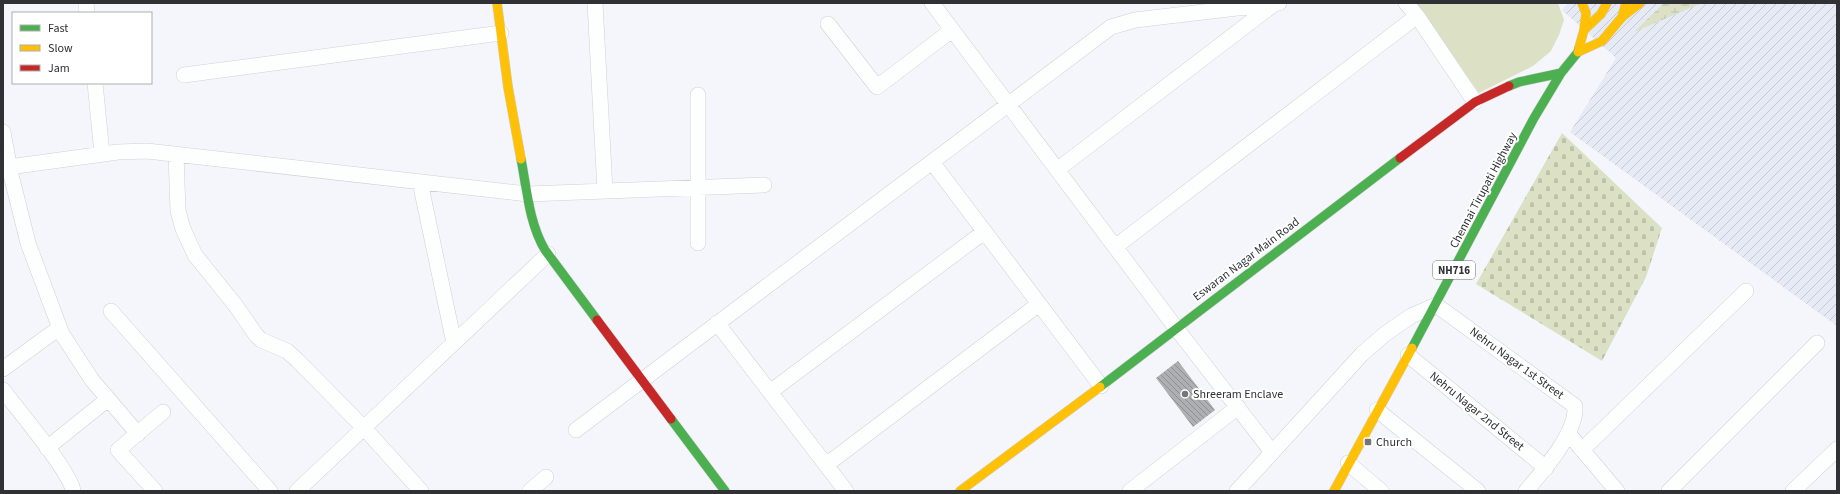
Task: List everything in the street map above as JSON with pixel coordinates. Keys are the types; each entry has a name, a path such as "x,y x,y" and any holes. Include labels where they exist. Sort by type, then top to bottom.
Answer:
{"main road":[{"path":"497,3 508,87 528,194 538,238 548,254 725,491"},
{"path":"1578,52 1584,30 1586,13 1582,3"},
{"path":"1584,30 1601,14 1607,3"},
{"path":"1622,17 1626,3"},
{"path":"1578,52 1602,41 1622,17 1640,3"},
{"name":"Chennai Tirupati Highway","path":"1334,491 1377,410 1436,305 1516,152 1561,74 1578,52"},
{"name":"Eswaran Nagar Main Road","path":"960,491 1101,386 1429,134 1475,102 1519,82 1561,74"}],"street":[{"path":"595,3 605,191"},
{"path":"932,3 1176,328 1272,452"},
{"path":"576,430 1115,25 1135,20 1277,3"},
{"path":"1057,170 1277,3"},
{"path":"1406,3 1417,16 1475,102"},
{"path":"1115,247 1417,16"},
{"path":"828,24 877,87 952,30"},
{"path":"184,76 500,33"},
{"path":"94,84 102,154"},
{"path":"698,95 698,243"},
{"path":"3,132 28,243 59,328 73,354 108,399 138,434"},
{"path":"10,167 102,154 147,151 528,194 764,185"},
{"path":"176,154 178,211 183,229 195,255 236,306 256,335 261,340 287,351 365,429 421,491"},
{"path":"932,162 1101,386"},
{"path":"420,182 454,343"},
{"path":"770,392 984,232"},
{"path":"297,491 365,429 548,254"},
{"path":"1582,450 1746,291"},
{"path":"826,465 1039,304"},
{"path":"1237,491 1362,354 1411,316 1436,305"},
{"name":"Nehru Nagar 1st Street","path":"1436,305 1575,406 1575,412 1568,433 1546,468 1526,491"},
{"path":"111,311 270,491"},
{"path":"717,323 846,491"},
{"path":"3,369 59,328"},
{"path":"1669,491 1817,343"},
{"name":"Nehru Nagar 2nd Street","path":"1408,355 1546,468"},
{"path":"3,390 67,475 73,486 73,491"},
{"path":"47,448 108,399"},
{"path":"1130,491 1238,407"},
{"path":"1377,410 1478,491"},
{"path":"155,491 118,450 164,412"},
{"path":"1568,433 1617,491"},
{"path":"1802,488 1837,449"},
{"path":"1348,463 1381,491"},
{"path":"530,491 546,477"}],"shaded area":[{"path":"1568,3 1837,3 1837,326 1570,132 1616,58 1562,10"}],"green space":[{"path":"1415,3 1558,3 1564,20 1551,51 1533,66 1479,93"},
{"path":"1664,3 1702,3 1634,32"},
{"path":"1562,133 1662,228 1646,277 1602,361 1476,284"}],"building":[{"name":"Shreeram Enclave","path":"1178,361 1215,410 1193,427 1156,378"}],"traffic: fast":[{"path":"1412,348 1534,118 1561,73 1578,52 1579,48"},
{"path":"1509,86 1519,82 1561,73"},
{"path":"1100,387 1400,158"},
{"path":"521,159 529,206 535,229 540,240 545,250 597,320"},
{"path":"671,419 725,491"}],"traffic: slow":[{"path":"497,3 508,87 521,159"},
{"path":"1582,3 1586,13 1584,30"},
{"path":"1579,48 1584,30 1601,14 1607,3"},
{"path":"1578,52 1602,41 1622,17 1626,3"},
{"path":"1622,17 1640,3"},
{"path":"1334,491 1412,348"},
{"path":"960,491 1100,387"}],"traffic: jam":[{"path":"1400,158 1475,102 1509,86"},
{"path":"597,320 671,419"}],"place":[{"name":"Shreeram Enclave","path":"1185,394"},
{"name":"Church","path":"1368,442"}]}
